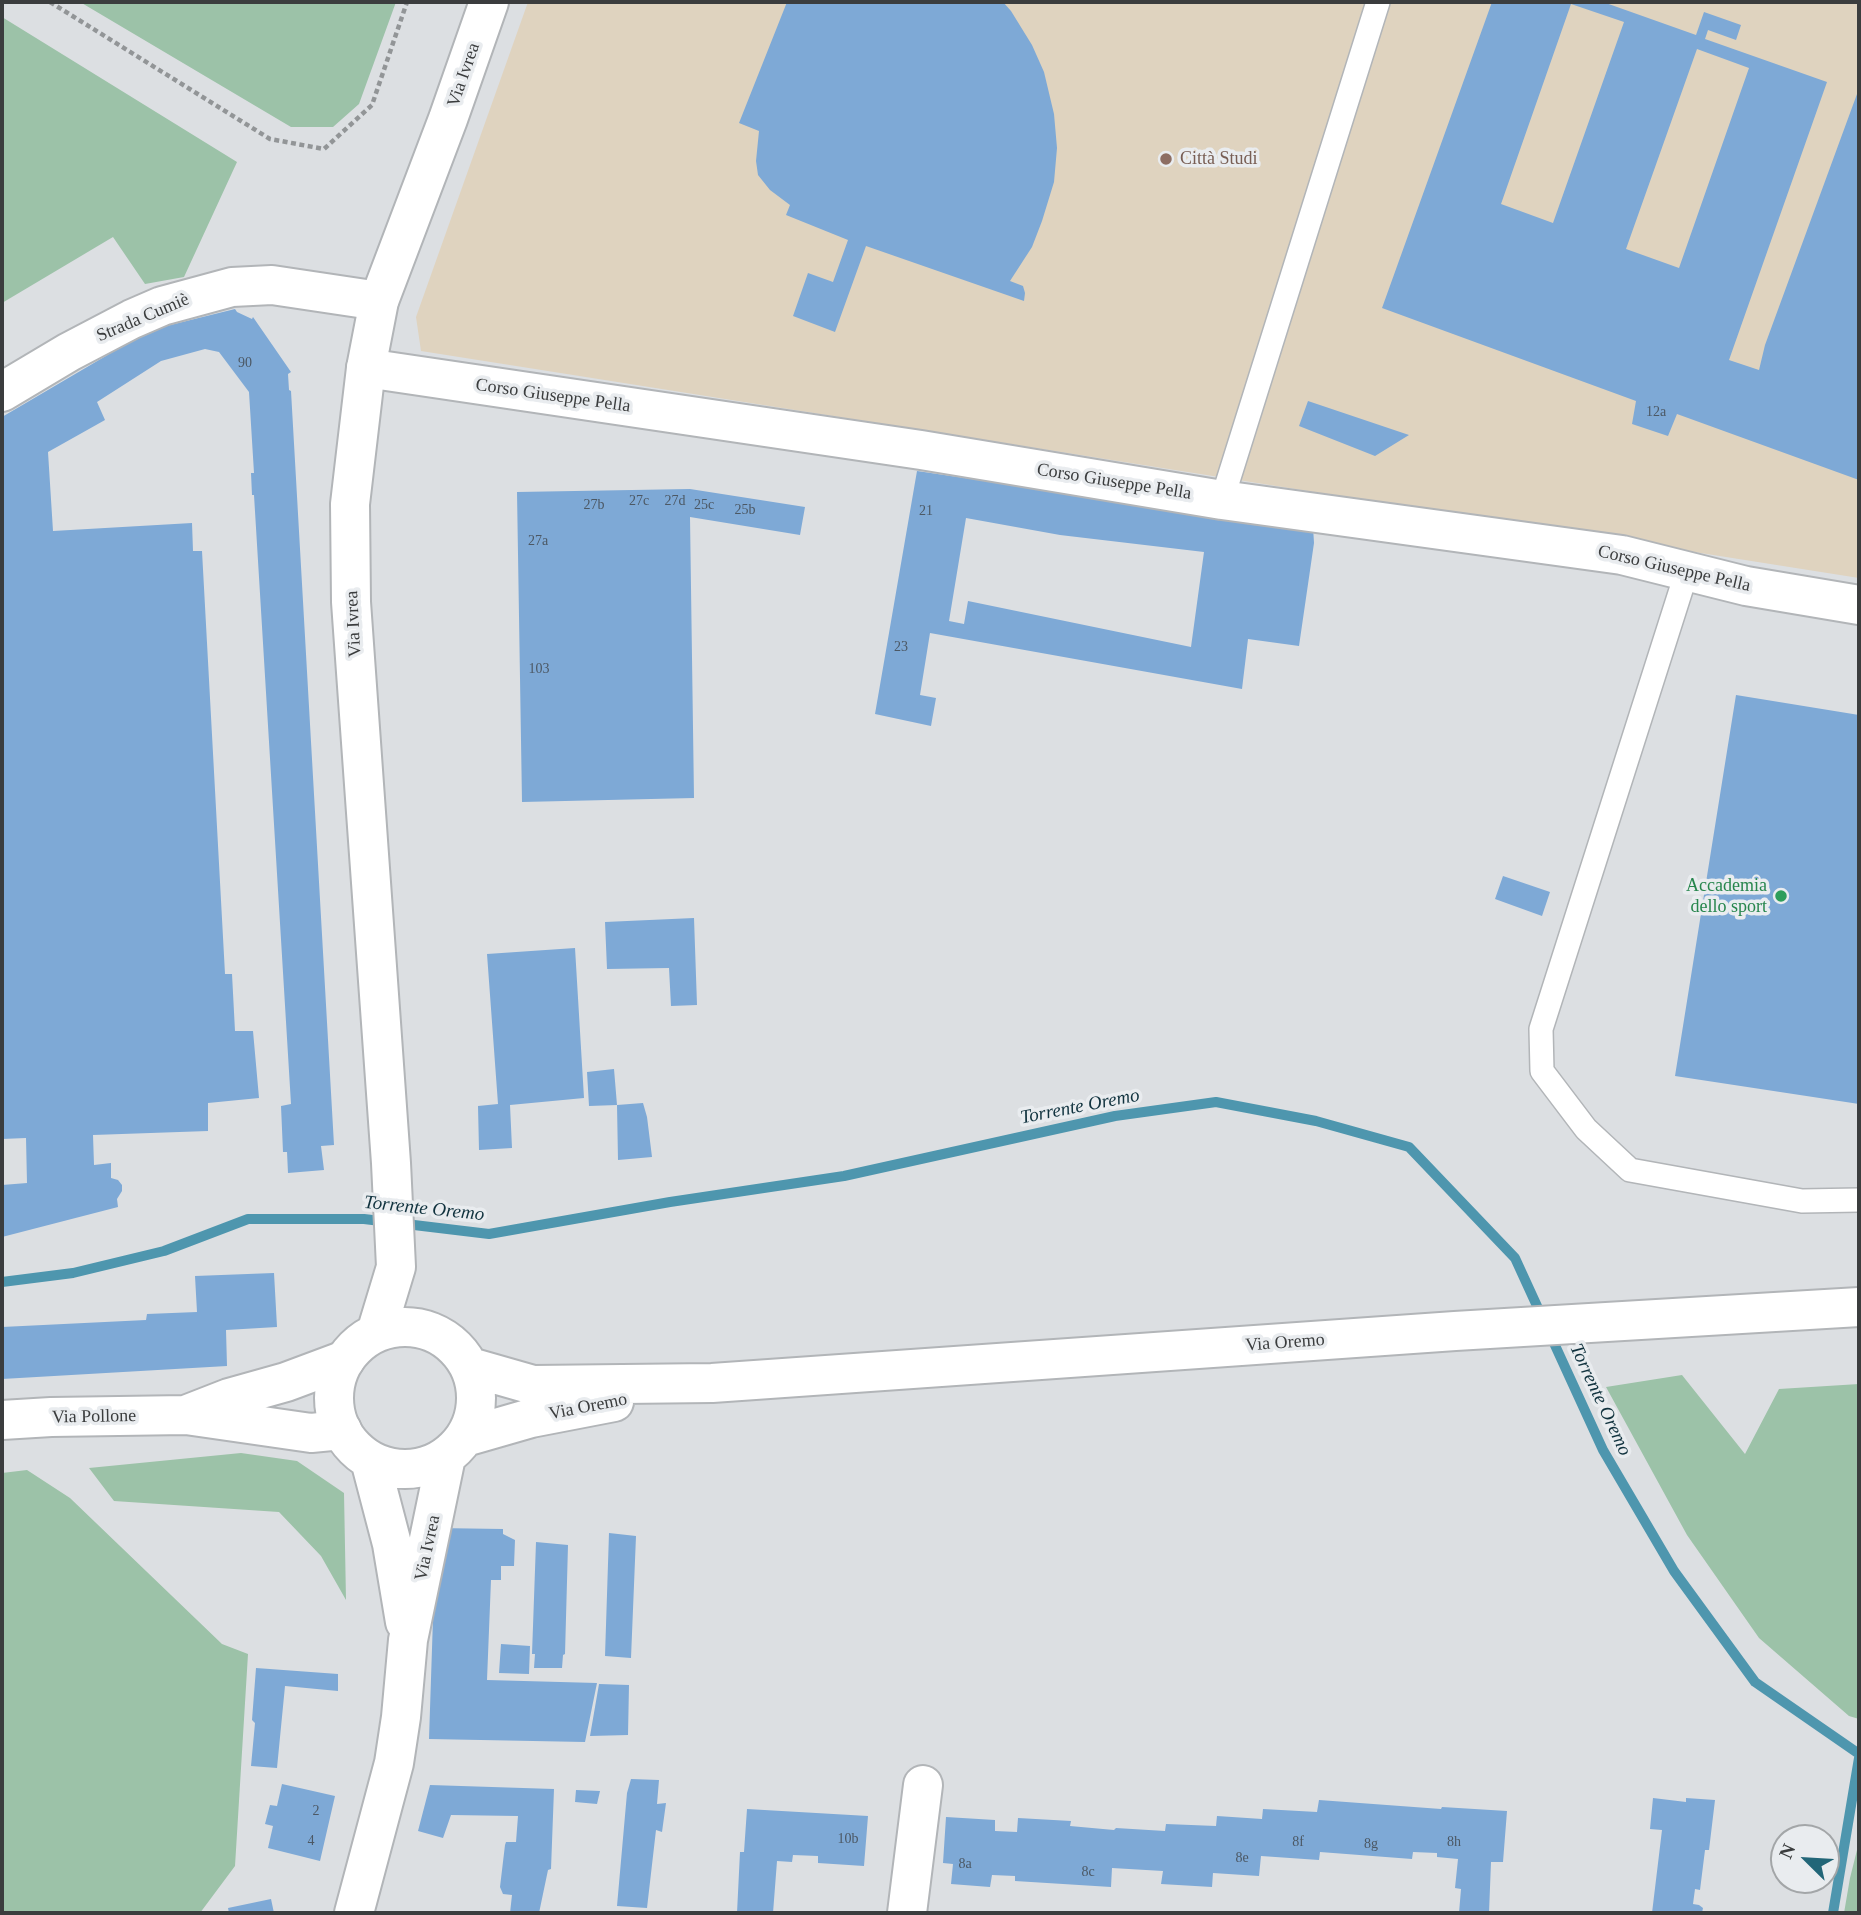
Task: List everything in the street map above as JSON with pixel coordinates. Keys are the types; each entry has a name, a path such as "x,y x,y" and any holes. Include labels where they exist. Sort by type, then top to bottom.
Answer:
{"main road":[{"name":"Via Ivrea","path":"376,1333 396,1267 351,602 350,504 366,368 379,301 489,2"},
{"name":"Strada Cumiè","path":"2,392 132,319 162,306 232,286 271,285 379,301"},
{"name":"Corso Giuseppe Pella","path":"366,368 907,448 1222,500 1622,555 1746,586 1859,605"},
{"path":"396,1267 445,1338 460,1351 470,1367 477,1390 475,1415 456,1447 428,1465 408,1469 388,1467 370,1460 354,1447 342,1430 334,1407 335,1383 345,1360 358,1344 376,1333 399,1326 424,1328 445,1338"},
{"name":"Via Oremo","path":"470,1367 533,1385 712,1383 1455,1331 1859,1307"},
{"name":"Via Pollone","path":"186,1415 345,1360"},
{"name":"Via Oremo","path":"456,1447 531,1418 712,1383"},
{"name":"Via Pollone","path":"2,1420 186,1415 311,1433 342,1430"},
{"name":"Via Ivrea","path":"354,1913 394,1763 408,1640 456,1447"},
{"name":"Via Ivrea","path":"370,1460 392,1544 408,1640"},
{"path":"907,1913 923,1785"}],"lane":[{"path":"1222,500 1378,2"},
{"path":"1687,571 1541,1029 1542,1071 1586,1129 1630,1170 1802,1201 1859,1200"}],"path":[{"path":"50,2 270,139 324,149 372,106 407,2"}],"shaded area":[{"name":"Città Studi","path":"528,2 1859,2 1859,578 421,351 416,317"}],"green space":[{"path":"80,2 396,2 359,104 333,127 291,127"},
{"path":"2,17 237,162 184,277 145,284 113,237 2,303"},
{"path":"1682,1375 1745,1454 1779,1389 1859,1384 1859,1719 1849,1716 1759,1638 1687,1535 1606,1387"},
{"path":"241,1453 297,1461 344,1493 346,1600 321,1556 279,1512 114,1501 89,1468"},
{"path":"27,1470 70,1498 222,1644 248,1654 235,1866 200,1913 2,1913 2,1473"},
{"path":"1859,1842 1859,1913 1844,1913 1850,1878"}],"building":[{"path":"787,2 1003,2 1011,11 1032,45 1044,72 1054,114 1057,148 1054,182 1042,221 1032,247 1010,281 1023,286 1024,301 866,246 835,332 793,316 808,273 833,282 848,240 786,215 790,205 770,190 758,175 756,161 759,131 739,123"},
{"path":"1492,2 1603,2 1696,35 1704,12 1741,25 1736,40 1708,30 1705,39 1827,82 1729,360 1759,370 1765,345 1857,94 1859,95 1859,480 1677,414 1668,436 1632,424 1636,401 1382,308","holes":["1571,4 1624,22 1553,223 1501,204","1697,49 1749,68 1679,268 1626,249"]},
{"path":"235,309 252,319 253,317 291,372 288,374 334,1145 321,1146 324,1170 288,1173 287,1152 283,1152 281,1106 291,1104 252,495 251,473 254,473 249,392 219,352 205,349 161,361 97,402 105,420 48,452 53,531 192,523 193,551 202,551 225,974 232,974 235,1031 253,1031 259,1098 208,1103 208,1131 93,1135 94,1165 111,1163 111,1178 122,1185 117,1199 118,1207 2,1237 2,1185 27,1183 26,1138 2,1139 2,417 150,330"},
{"path":"1308,401 1409,435 1375,456 1299,426"},
{"path":"917,471 1313,527 1314,543 1299,646 1248,639 1242,689 930,633 920,695 936,698 931,726 875,714","holes":["966,518 1060,535 1204,552 1191,647 968,601 964,624 949,621"]},
{"path":"690,489 805,507 800,535 690,517 694,798 522,802 517,492"},
{"name":"Accademia dello sport","path":"1736,695 1859,715 1859,1104 1675,1076"},
{"path":"1503,876 1550,892 1542,916 1495,899"},
{"path":"694,918 697,1005 671,1006 669,968 607,969 605,922"},
{"path":"575,948 584,1098 510,1105 512,1148 479,1150 478,1106 498,1104 487,954"},
{"path":"614,1069 617,1105 589,1106 587,1072"},
{"path":"643,1103 652,1157 618,1160 617,1105"},
{"path":"274,1273 277,1327 226,1330 227,1366 2,1379 2,1327 146,1320 147,1314 197,1312 195,1276"},
{"path":"436,1528 503,1529 503,1534 515,1540 514,1566 501,1566 501,1580 491,1580 487,1680 597,1683 585,1742 429,1739"},
{"path":"609,1533 636,1536 631,1658 605,1656"},
{"path":"536,1542 568,1545 565,1654 562,1668 534,1668 535,1654 532,1654"},
{"path":"501,1644 530,1646 529,1674 499,1673"},
{"path":"256,1668 338,1674 338,1691 285,1686 277,1768 251,1766"},
{"path":"599,1684 629,1685 628,1735 590,1736"},
{"path":"631,1779 659,1780 657,1804 666,1803 662,1832 656,1830 647,1908 617,1906 627,1793"},
{"path":"282,1784 335,1796 320,1861 268,1848 273,1826 265,1824 270,1805 277,1806"},
{"path":"430,1785 554,1789 551,1869 548,1870 539,1913 510,1913 512,1895 503,1894 500,1887 505,1845 506,1842 516,1842 518,1816 451,1815 443,1838 418,1831"},
{"path":"576,1790 600,1791 597,1804 575,1802"},
{"path":"1653,1798 1686,1802 1686,1798 1715,1800 1709,1850 1705,1850 1700,1890 1695,1889 1693,1904 1703,1908 1702,1913 1652,1913 1662,1830 1650,1829"},
{"path":"1319,1800 1507,1811 1503,1862 1491,1862 1489,1913 1459,1913 1461,1889 1455,1888 1458,1859 1437,1857 1437,1853 1413,1852 1412,1859 1320,1852 1319,1860 1261,1856 1259,1876 1213,1873 1212,1887 1161,1884 1163,1871 1112,1868 1111,1887 1015,1881 1015,1876 992,1875 990,1887 951,1884 953,1864 943,1863 946,1817 995,1820 995,1831 1017,1832 1018,1818 1071,1821 1070,1826 1114,1830 1165,1831 1166,1824 1216,1826 1217,1816 1262,1819 1263,1809 1317,1812"},
{"path":"747,1809 868,1816 864,1866 818,1863 818,1856 793,1855 792,1862 777,1861 773,1913 737,1913 740,1852 744,1852"},
{"path":"271,1899 274,1913 229,1913 228,1908"}],"waterway":[{"name":"Torrente Oremo","path":"2,1282 73,1273 164,1251 248,1219 364,1219 489,1234 670,1202 844,1176 1115,1116 1216,1102 1316,1121 1409,1147 1515,1258 1603,1450 1674,1571 1755,1682 1859,1754"},
{"path":"1833,1913 1859,1758"}],"place":[{"name":"Città Studi","path":"1166,159"},
{"name":"Accademia dello sport","path":"1781,896"}]}
